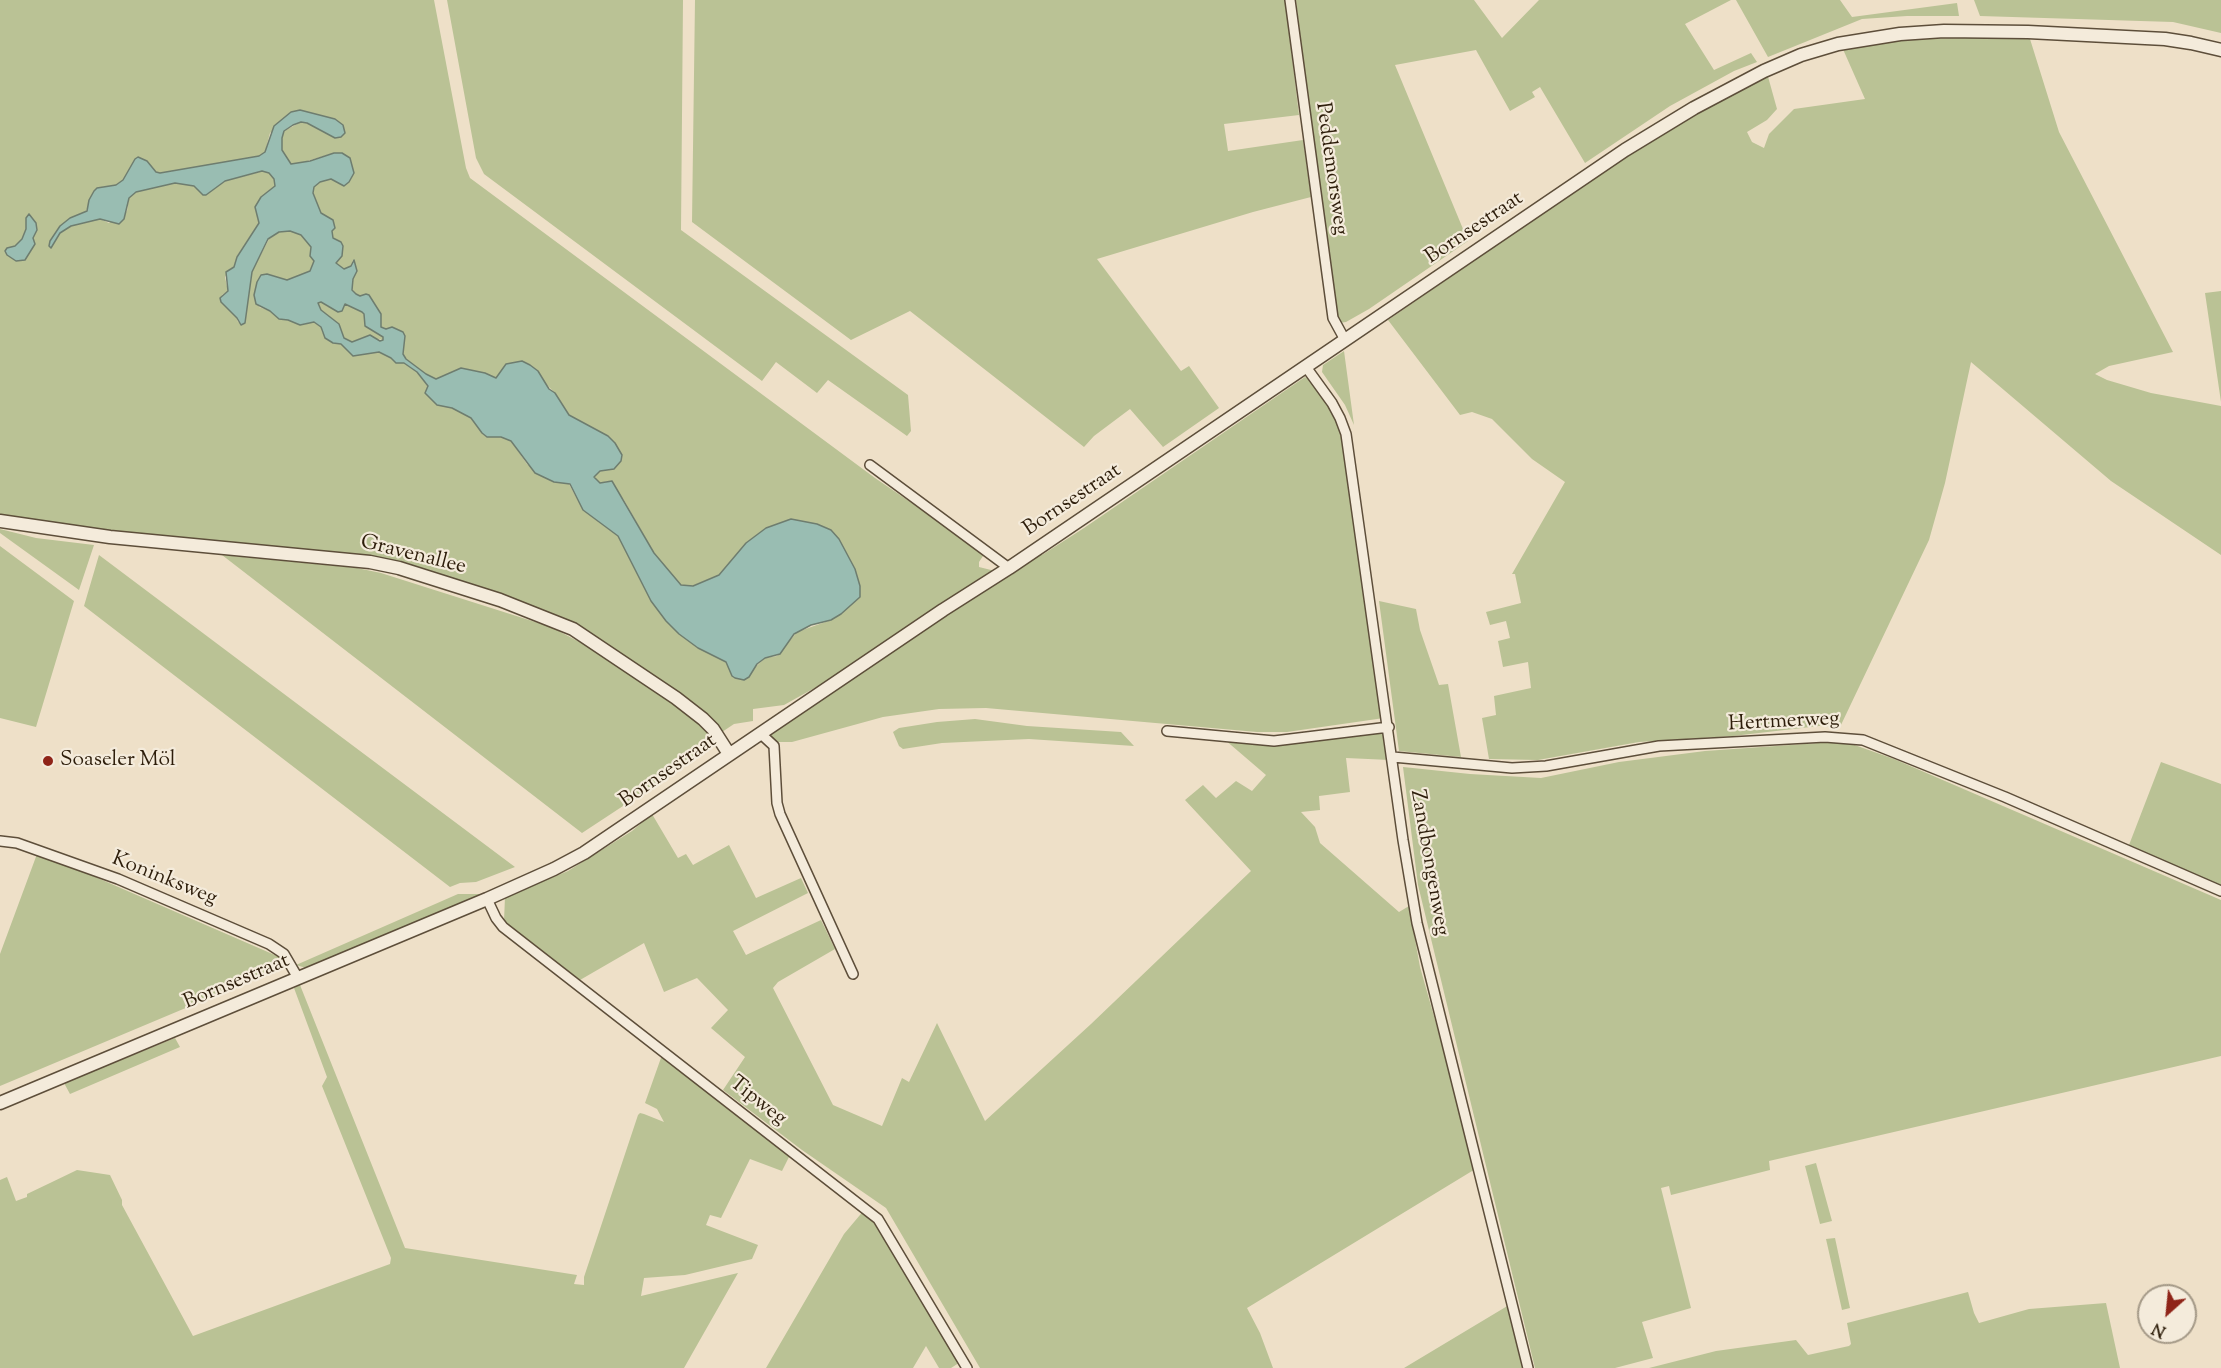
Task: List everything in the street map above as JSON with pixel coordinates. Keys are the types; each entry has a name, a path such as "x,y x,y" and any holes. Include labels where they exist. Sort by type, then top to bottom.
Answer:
{"street":[{"name":"Peddemorsweg","path":"1290,0 1333,318 1346,340"},
{"name":"Bornsestraat","path":"0,1103 487,899 584,853 1625,150 1694,108 1764,71 1801,55 1838,44 1944,31 2028,32 2181,42 2221,50"},
{"name":"Zandbongenweg","path":"1306,367 1332,404 1346,434 1389,727 1403,840 1417,923 1528,1368"},
{"path":"870,465 1009,568"},
{"name":"Gravenallee","path":"0,521 110,537 370,562 399,568 488,597 573,629 676,698 703,719 713,729 729,754"},
{"path":"1167,731 1274,741 1389,727"},
{"path":"761,734 774,746 777,803 780,814 853,974"},
{"name":"Hertmerweg","path":"1393,757 1524,768 1659,746 1825,737 1855,738 1888,748 2221,891"},
{"name":"Koninksweg","path":"0,842 17,843 118,879 269,944 284,954 298,978"},
{"name":"Tipweg","path":"487,899 503,927 878,1219 967,1368"}],"green space":[{"path":"0,0 434,0 466,168 470,178 875,478 985,553 979,562 979,567 995,571 872,656 784,705 753,709 753,721 734,724 722,732 573,624 380,560 63,529 0,518","holes":["300,111 335,119 335,138 301,122 284,131 282,150 291,164 334,153 338,181 331,179 320,182 314,187 313,193 321,213 333,220 332,235 335,241 336,263 344,269 351,266 353,260 357,271 352,289 361,296 366,294 381,314 381,327 389,329 406,359 436,379 461,368 485,373 496,379 501,371 544,382 555,393 569,415 608,436 614,469 600,471 594,477 600,483 609,481 624,500 654,553 681,585 692,586 719,575 746,543 766,528 846,555 855,569 831,620 797,632 777,656 765,658 751,671 698,648 651,601 618,536 583,510 569,484 554,482 527,464 511,441 501,437 487,437 471,418 452,408 437,405 425,393 428,386 417,372 404,363 396,363 379,352 353,356 341,344 333,343 322,332 321,327 314,322 300,325 279,319 270,311 259,307 267,274 287,280 310,271 314,261 310,256 311,247 301,235 290,231 279,232 269,239 252,272 245,323 238,322 237,318 221,302 222,295 228,291 225,277 234,267 237,256 259,223 257,216 261,197 275,186 274,179 269,173 263,171 225,181 206,195 194,186 175,183 135,192 129,198 127,211 109,223 100,219 71,226 60,233 51,248 60,226 84,214 89,206 89,200 102,187 116,185 123,180 135,159 147,161 156,172 160,173 259,156 265,152 270,133","26,218 37,230 33,238 35,244 7,248 15,246 22,239 26,229"]},
{"path":"447,0 683,0 681,230 908,395 911,431 907,436 828,380 817,393 776,362 762,381 484,174 476,158"},
{"path":"695,0 1285,0 1299,115 1224,124 1228,151 1303,140 1311,197 1097,259 1181,371 1189,366 1219,408 1163,447 1130,409 1094,436 1084,447 910,311 851,340 692,222"},
{"path":"1296,0 1474,0 1502,38 1539,0 1731,0 1685,24 1714,70 1751,53 1757,62 1734,71 1670,106 1585,163 1540,87 1532,92 1535,97 1510,111 1476,50 1395,65 1468,241 1369,309 1346,322 1339,323"},
{"path":"1736,0 1840,0 1852,17 1957,3 1959,16 1862,19 1768,57"},
{"path":"1974,0 2221,0 2221,33 2173,22 1980,16"},
{"path":"1898,39 2030,39 2059,132 2173,352 2109,366 2095,374 2107,380 2151,393 2221,406 2221,555 2111,481 1971,362 1945,483 1929,540 1840,727 1819,726 1733,736 1639,742 1538,760 1489,759 1482,718 1496,715 1494,696 1531,688 1528,662 1503,667 1498,641 1510,638 1506,621 1490,625 1486,612 1521,603 1515,574 1512,574 1565,482 1532,459 1492,419 1472,412 1460,415 1388,320 1629,154 1767,73 1777,109 1767,120 1747,132 1752,142 1764,148 1769,134 1794,109 1865,99 1842,47"},
{"path":"2221,291 2221,402 2205,293"},
{"path":"321,302 328,307 349,305 362,312 365,326 383,337 384,340 364,337 352,342 344,338 339,324 321,310 318,303"},
{"path":"1344,351 1354,425 1345,405 1322,372 1323,365"},
{"path":"1305,377 1313,382 1341,420 1384,718 1287,732 1257,732 986,708 939,709 883,717 792,742 773,740 771,734 774,729 1039,550 1042,555 1084,528"},
{"path":"0,529 36,538 94,545 79,590 0,533"},
{"path":"0,546 74,601 36,727 0,718"},
{"path":"99,555 515,867 476,882 460,883 450,887 84,606"},
{"path":"222,555 357,568 381,573 551,627 587,646 700,722 713,739 696,758 582,833"},
{"path":"1379,601 1416,609 1420,630 1439,685 1448,684 1461,757 1399,751"},
{"path":"975,719 1027,726 1121,732 1134,746 1029,739 942,743 903,749 899,746 893,732 899,728"},
{"path":"1386,731 1390,760 1346,758 1350,792 1319,796 1320,810 1301,812 1315,827 1320,843 1399,912 1409,906 1420,967 1477,1168 1247,1308 1260,1333 1273,1368 980,1368 886,1208 802,1150 723,1090 745,1057 711,1028 728,1010 697,978 664,992 644,943 580,980 504,921 505,897 568,871 632,831 652,814 678,858 686,854 693,865 729,845 756,898 801,878 808,893 733,931 746,955 821,920 835,949 778,982 773,988 833,1105 882,1126 902,1078 909,1082 937,1023 985,1121 1091,1024 1251,871 1185,800 1203,785 1216,798 1236,781 1252,791 1266,775 1224,739 1275,746"},
{"path":"1849,743 1894,759 2221,900 2221,1056 1769,1161 1770,1170 1671,1195 1669,1186 1661,1188 1691,1308 1642,1322 1653,1358 1615,1368 1535,1368 1418,885 1403,767 1541,778 1619,762 1705,751"},
{"path":"2161,762 2221,784 2221,886 2129,845"},
{"path":"37,854 77,869 284,959 269,973 0,1086 0,954"},
{"path":"458,894 484,894 306,968 296,965"},
{"path":"300,985 405,1248 577,1275 574,1284 584,1285 584,1277 638,1115 644,1114 664,1122 657,1109 645,1103 662,1055 791,1153 782,1171 750,1159 721,1218 710,1215 706,1225 758,1245 752,1259 685,1275 644,1278 641,1296 738,1273 684,1368 0,1368 0,1180 7,1177 16,1201 77,1170 110,1175 122,1200 122,1205 193,1336 390,1264 391,1258 322,1086 327,1077 294,988"},
{"path":"175,1038 180,1047 70,1094 64,1083"},
{"path":"1816,1163 1832,1221 1820,1224 1805,1166"},
{"path":"865,1209 962,1361 951,1368 939,1368 926,1346 913,1368 766,1368 844,1234"},
{"path":"1835,1238 1850,1308 1842,1310 1826,1239"},
{"path":"1968,1292 1979,1323 2029,1309 2106,1303 2120,1368 1649,1368 1716,1351 1796,1340 1808,1355 1849,1346 1851,1344 1847,1323"},
{"path":"1509,1305 1524,1368 1404,1368"}],"water":[{"path":"300,110 335,119 343,125 345,133 335,138 307,123 301,122 293,125 284,131 282,150 291,164 310,161 334,153 342,153 350,158 354,173 349,182 344,186 331,179 320,182 314,187 313,193 321,213 333,220 335,228 332,231 333,238 341,242 343,246 342,256 336,263 344,269 351,266 354,260 357,271 353,279 352,290 360,296 369,295 381,314 381,327 386,329 392,327 403,332 405,336 403,354 406,359 436,379 461,368 496,378 506,364 522,361 538,371 569,415 608,436 615,443 622,455 621,461 614,469 600,471 594,477 600,483 612,481 654,553 681,585 693,586 719,575 746,543 766,528 791,519 817,524 831,530 839,539 855,569 860,586 860,597 831,620 811,625 794,634 780,654 765,658 757,664 749,677 744,680 735,678 726,662 698,648 666,621 651,601 618,536 583,510 570,484 554,482 535,473 511,441 501,437 487,437 471,418 452,408 437,405 425,393 428,386 417,372 404,363 396,363 379,352 353,356 341,344 333,343 325,338 321,327 314,322 300,325 279,319 256,304 254,295 261,275 267,274 287,280 310,271 314,261 310,256 311,247 301,235 290,231 279,232 268,239 252,272 245,323 241,325 220,298 228,291 226,272 234,267 237,257 259,223 255,207 261,197 275,186 274,179 269,173 262,171 225,181 206,195 194,186 175,183 136,192 129,198 124,219 119,224 100,219 71,226 60,233 51,248 49,246 60,226 70,218 87,211 89,200 97,188 116,185 123,180 138,157 147,161 156,172 160,173 259,156 265,152 274,126 291,112","holes":["321,302 338,312 342,311 345,304 362,312 365,326 383,337 383,340 380,341 370,335 352,342 344,338 339,324 321,310 318,303"]},
{"path":"29,214 36,223 37,230 33,238 35,244 25,260 16,261 5,251 22,239 26,229 26,218"}],"place":[{"name":"Soaseler Möl","path":"48,761"}]}
